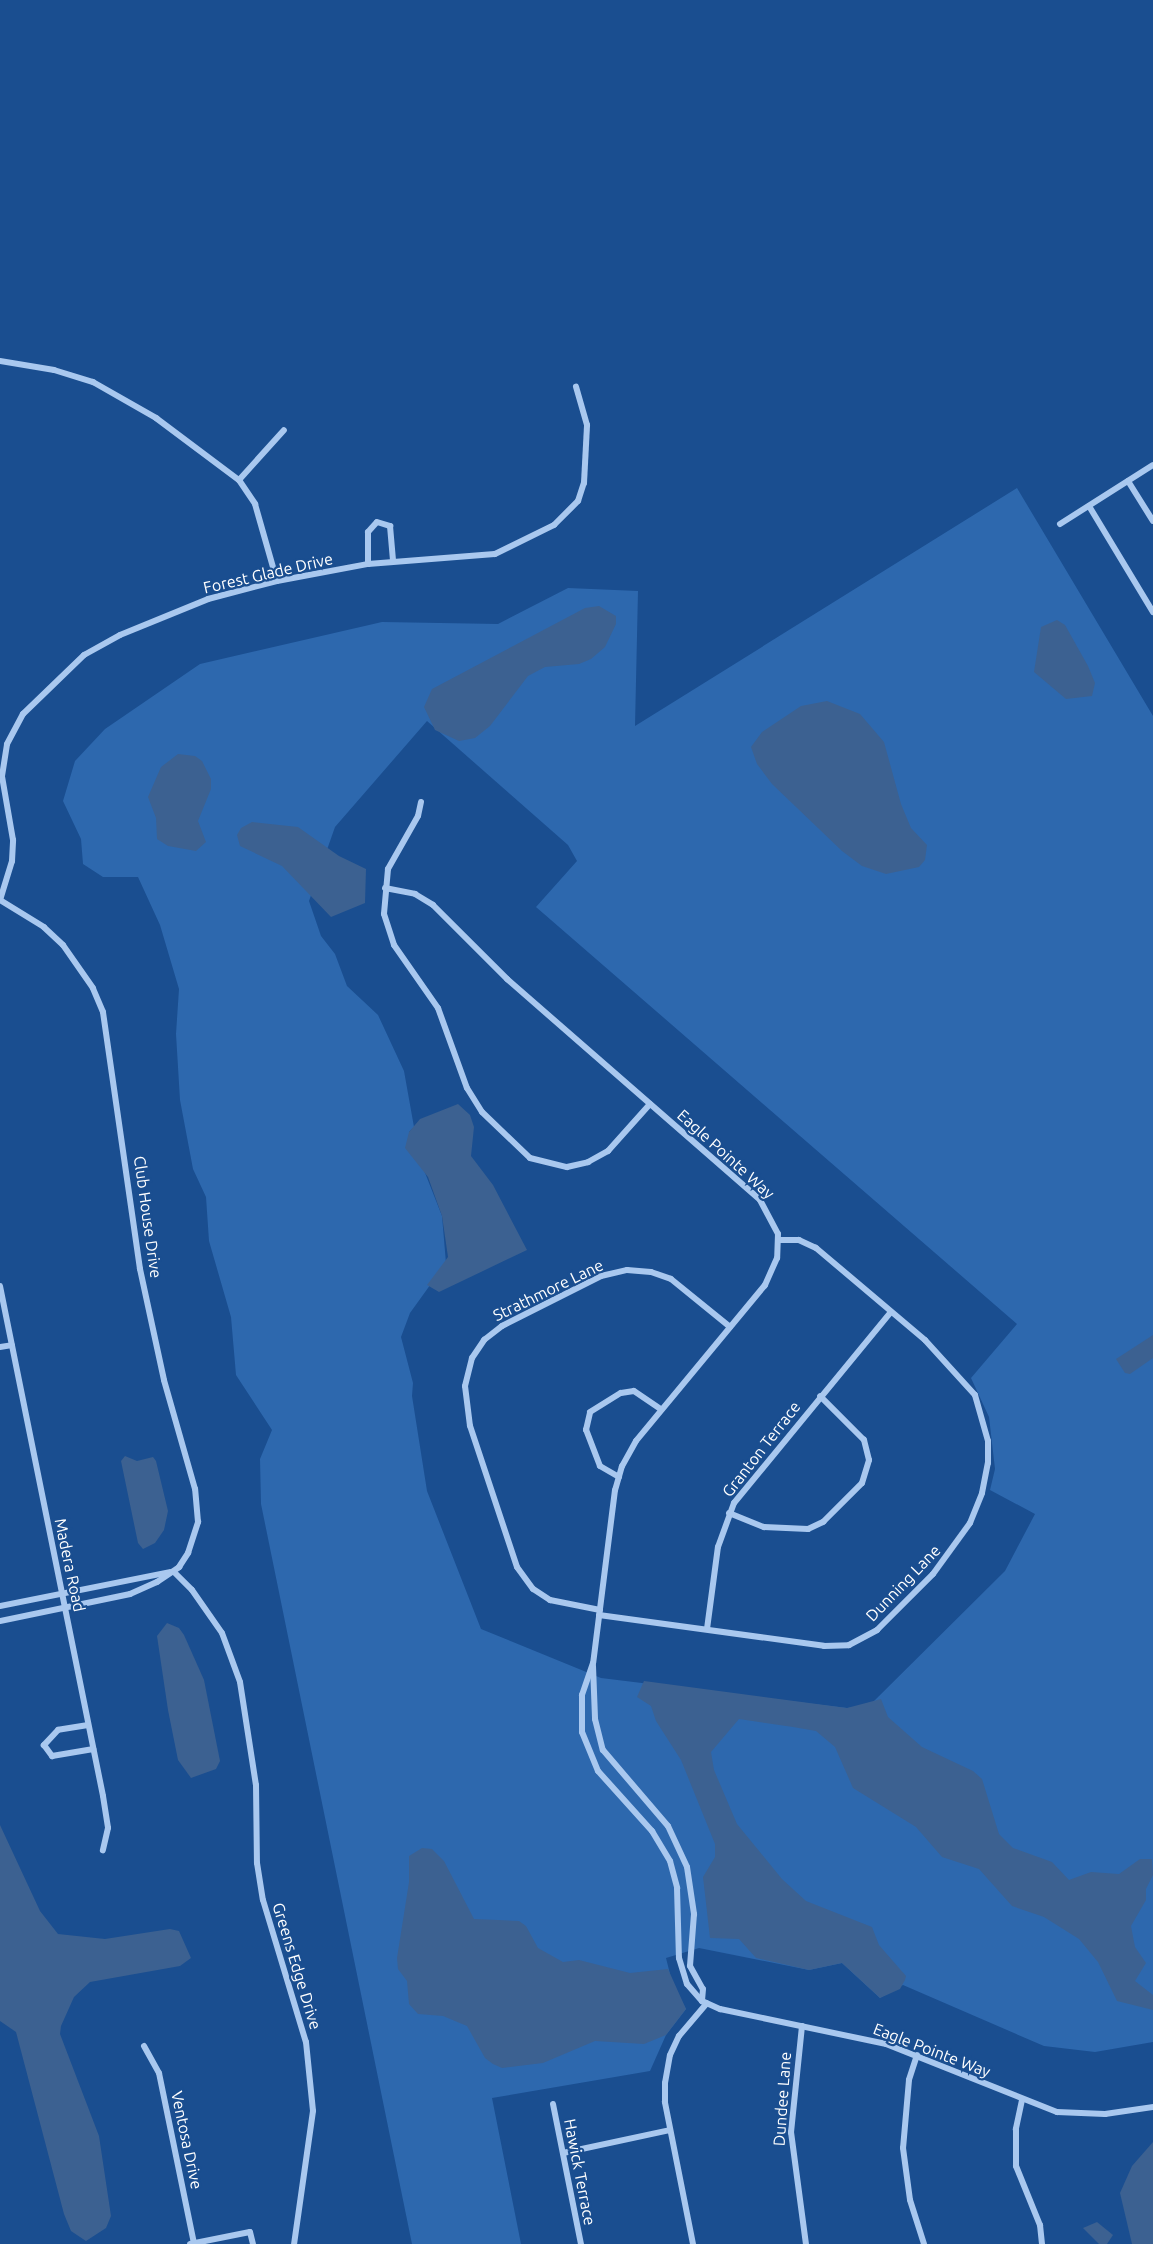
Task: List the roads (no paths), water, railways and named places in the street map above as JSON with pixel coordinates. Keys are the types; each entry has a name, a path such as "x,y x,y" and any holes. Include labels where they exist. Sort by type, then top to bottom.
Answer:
{"street":[{"path":"0,362 54,370 93,382 156,418 239,480 255,504 277,581"},
{"name":"Forest Glade Drive","path":"0,900 12,861 14,840 2,776 3,757 23,714 96,646 208,599 277,581 368,564 495,554 567,516 584,483 587,425 576,387"},
{"path":"239,480 284,430"},
{"path":"1060,524 1153,465"},
{"path":"1128,481 1153,521"},
{"path":"1089,506 1153,612"},
{"path":"368,564 368,532 377,522 390,526 393,561"},
{"path":"421,802 418,816 388,869 384,914 393,945 438,1008 467,1088 482,1112 519,1150 556,1167 588,1162 608,1151 650,1104"},
{"name":"Eagle Pointe Way","path":"385,888 415,894 433,904 507,979 760,1200 775,1224 779,1240"},
{"name":"Club House Drive","path":"0,900 37,922 63,945 93,988 103,1012 151,1325 198,1505 194,1538 174,1572"},
{"path":"693,2244 665,2102 670,2055 679,2036 704,2002 703,1989 690,1966 694,1914 687,1867 668,1826 603,1750 595,1719 593,1663 619,1477 631,1448 660,1409 771,1275 779,1240"},
{"name":"Dunning Lane","path":"599,1612 824,1646 856,1642 877,1630 933,1574 964,1533 982,1493 987,1472 988,1441 975,1395 954,1367 816,1248 799,1240 779,1240"},
{"name":"Strathmore Lane","path":"599,1612 550,1600 533,1589 517,1567 470,1426 465,1386 471,1358 484,1340 502,1326 601,1276 627,1270 651,1272 671,1279 730,1327"},
{"name":"Madera Road","path":"0,1287 107,1824 103,1850"},
{"name":"Granton Terrace","path":"707,1629 718,1548 729,1513 748,1482 891,1312"},
{"path":"0,1347 12,1345"},
{"path":"619,1477 600,1466 586,1430 590,1412 621,1393 634,1390 660,1409"},
{"path":"729,1513 764,1527 808,1530 823,1522 862,1483 869,1460 864,1440 820,1396"},
{"path":"0,1606 174,1572"},
{"path":"0,1621 130,1594 174,1572"},
{"name":"Greens Edge Drive","path":"174,1572 203,1604 222,1633 240,1682 256,1785 257,1863 263,1900 306,2042 313,2111 294,2244"},
{"path":"593,1663 582,1695 580,1715 588,1750 598,1771 652,1831 670,1861 677,1888 679,1958 687,1984 704,2002"},
{"path":"88,1725 58,1730 44,1745 52,1756 93,1749"},
{"name":"Eagle Pointe Way","path":"704,2002 736,2014 868,2038 917,2055 1022,2100 1077,2114 1153,2107"},
{"name":"Dundee Lane","path":"802,2026 791,2132 806,2244"},
{"name":"Ventosa Drive","path":"144,2046 159,2073 192,2244"},
{"path":"917,2055 908,2091 903,2148 910,2200 924,2244"},
{"path":"1022,2100 1016,2129 1016,2166 1040,2225 1042,2244"},
{"name":"Hawick Terrace","path":"553,2104 581,2244"},
{"path":"562,2153 670,2130"},
{"path":"192,2244 250,2232 253,2244"}]}
